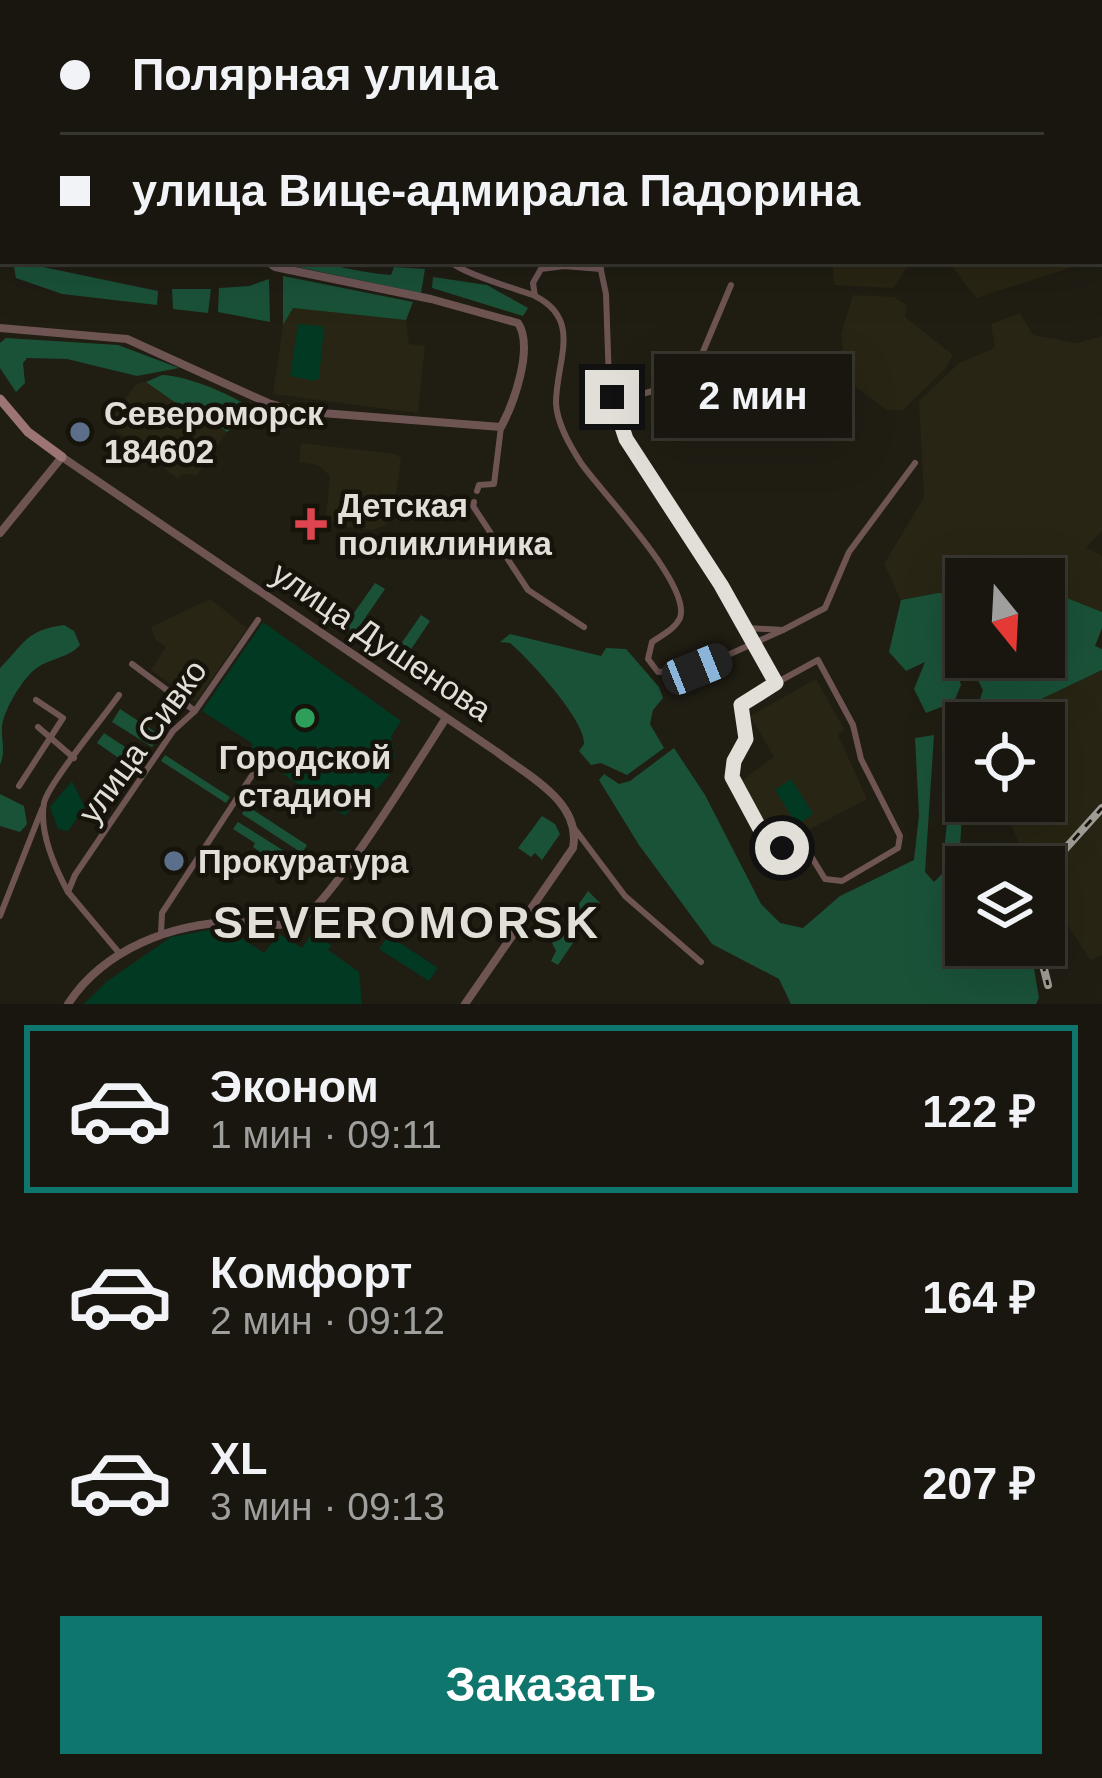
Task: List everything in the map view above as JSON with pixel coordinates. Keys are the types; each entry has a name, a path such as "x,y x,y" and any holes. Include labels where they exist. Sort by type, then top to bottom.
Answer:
{"main road":[{"name":"улица Душенова","path":"0,399 28,432 62,457"}],"street":[{"path":"275,264 518,322 525,338 523,352 501,427 494,484 479,485 477,491"},
{"path":"453,264 458,270 485,275 535,296 555,308 563,324 556,409 568,441 679,596 681,615 647,649 653,669 685,673 825,608 849,552 915,463"},
{"path":"535,296 533,283 541,269 600,265 613,402 626,439 747,628 776,683"},
{"path":"613,402 685,382 694,373 731,285"},
{"path":"0,328 127,339 268,403 296,411 501,427"},
{"path":"0,533 62,457"},
{"name":"улица Душенова","path":"62,457 542,786 560,802 625,896 701,962"},
{"path":"474,502 528,590 584,628"},
{"name":"улица Сивко","path":"68,892 75,874 163,746 195,711 258,620"},
{"path":"747,628 783,630"},
{"path":"818,660 853,724 861,759 900,836 898,848 842,881 825,879 803,843 782,848 767,842 732,777 734,761 746,739 741,705 776,683 818,660"},
{"path":"132,664 195,711"},
{"name":"улица Сивко","path":"119,695 48,789 42,808 49,847 68,892 120,954"},
{"path":"19,786 63,718 36,700"},
{"path":"68,1004 120,954 161,934 230,922 281,925 298,921 336,881 446,718"},
{"path":"38,727 74,758"},
{"path":"161,934 162,913 260,764"},
{"path":"0,916 42,808"},
{"path":"465,1004 568,855 574,828"}],"shaded area":[{"path":"833,264 909,264 893,288 834,285"},
{"path":"950,264 1082,264 976,298"},
{"path":"853,295 894,297 907,305 905,317 953,355 903,410 887,410 847,380 841,334"},
{"path":"293,308 406,320 409,344 425,346 418,413 273,394 283,325"},
{"path":"1020,313 1033,335 1077,343 1102,336 1102,531 1086,547 1102,556 1102,612 1065,597 1065,558 945,558 945,594 901,600 884,564 924,497 919,401 959,363 995,348 991,324"},
{"path":"146,382 227,432 197,475 182,474 178,479 112,428 112,418 136,384"},
{"path":"301,443 396,454 401,459 394,509 387,512 385,525 372,530 338,526 326,517 330,476 318,465 299,462"},
{"path":"210,599 247,628 196,702 151,670 166,647 155,639 151,627"},
{"path":"1102,670 1102,955 1090,960 1065,920 1065,846 1021,846 1009,822 1065,822 1065,702 1035,702"},
{"path":"816,679 844,729 838,735 867,799 793,838 774,838 740,782 774,757 750,716"}],"green space":[{"path":"29,264 158,291 157,305 62,294 16,278 14,267"},
{"path":"322,264 391,275 394,267 425,269 421,293 288,265"},
{"path":"283,276 413,302 406,320 293,308 283,325"},
{"path":"433,277 487,285 528,308 523,316 432,288"},
{"path":"269,279 270,322 218,312 219,288"},
{"path":"172,289 211,289 208,313 173,309"},
{"path":"298,324 324,329 315,381 290,376"},
{"path":"6,338 118,345 179,368 137,376 67,359 27,358 25,383 16,392 0,368 0,343"},
{"path":"162,375 214,389 260,417 248,428 237,424 227,432 146,382"},
{"path":"375,583 385,589 352,637 342,630"},
{"path":"945,594 945,678 959,678 961,685 954,702 926,713 914,689 925,662 906,671 889,652 901,600"},
{"path":"1065,597 1102,612 1095,646 1102,649 1102,670 1035,702 979,702 983,690 977,678 1065,678"},
{"path":"421,615 430,621 397,670 387,664"},
{"name":"Городской стадион","path":"263,622 401,721 391,736 395,757 391,773 378,788 364,793 345,816 249,751 253,744 202,711"},
{"path":"64,625 74,631 80,645 36,669 21,685 3,720 0,765 0,668 34,634"},
{"path":"510,634 601,656 606,648 626,649 659,687 663,698 650,724 664,748 627,775 601,763 591,765 579,751 584,744 582,734 566,706 519,651 500,642"},
{"path":"120,709 160,735 152,747 112,722"},
{"path":"104,733 143,759 136,770 97,743"},
{"path":"934,735 925,872 934,882 942,874 947,822 962,822 960,846 945,846 945,966 1034,966 1036,1004 791,1004 779,979 712,944 639,845 599,780 604,774 619,784 630,781 674,748 705,795 761,904 780,923 803,928 840,896 914,860 919,815 915,738"},
{"path":"165,755 230,797 226,803 161,761"},
{"path":"791,779 813,814 797,825 775,790"},
{"path":"72,781 85,808 68,831 58,829 50,807"},
{"path":"0,794 24,806 27,824 20,832 0,826"},
{"path":"247,806 307,845 302,853 242,814"},
{"path":"542,816 560,834 542,860 518,848"},
{"path":"238,822 300,861 292,873 233,829"},
{"path":"588,891 600,903 558,965 551,961 556,951 552,943"},
{"path":"225,927 264,953 279,934 302,948 313,932 331,945 328,950 359,972 362,1004 84,1004 106,982 171,937"},
{"path":"388,935 438,968 429,981 379,949"}],"railway":[{"path":"1065,849 1102,808"},
{"path":"1043,966 1048,985"}],"place":[{"name":"Североморск 184602","path":"80,432"},
{"name":"Детская поликлиника","path":"311,524"},
{"name":"Городской стадион","path":"305,718"},
{"name":"Прокуратура","path":"174,861"}],"district":[{"name":"SEVEROMORSK","path":"407,922"}],"route":[{"path":"612,397 626,439 721,585 776,683 741,705 746,739 734,761 732,777 767,842 782,848"}]}
